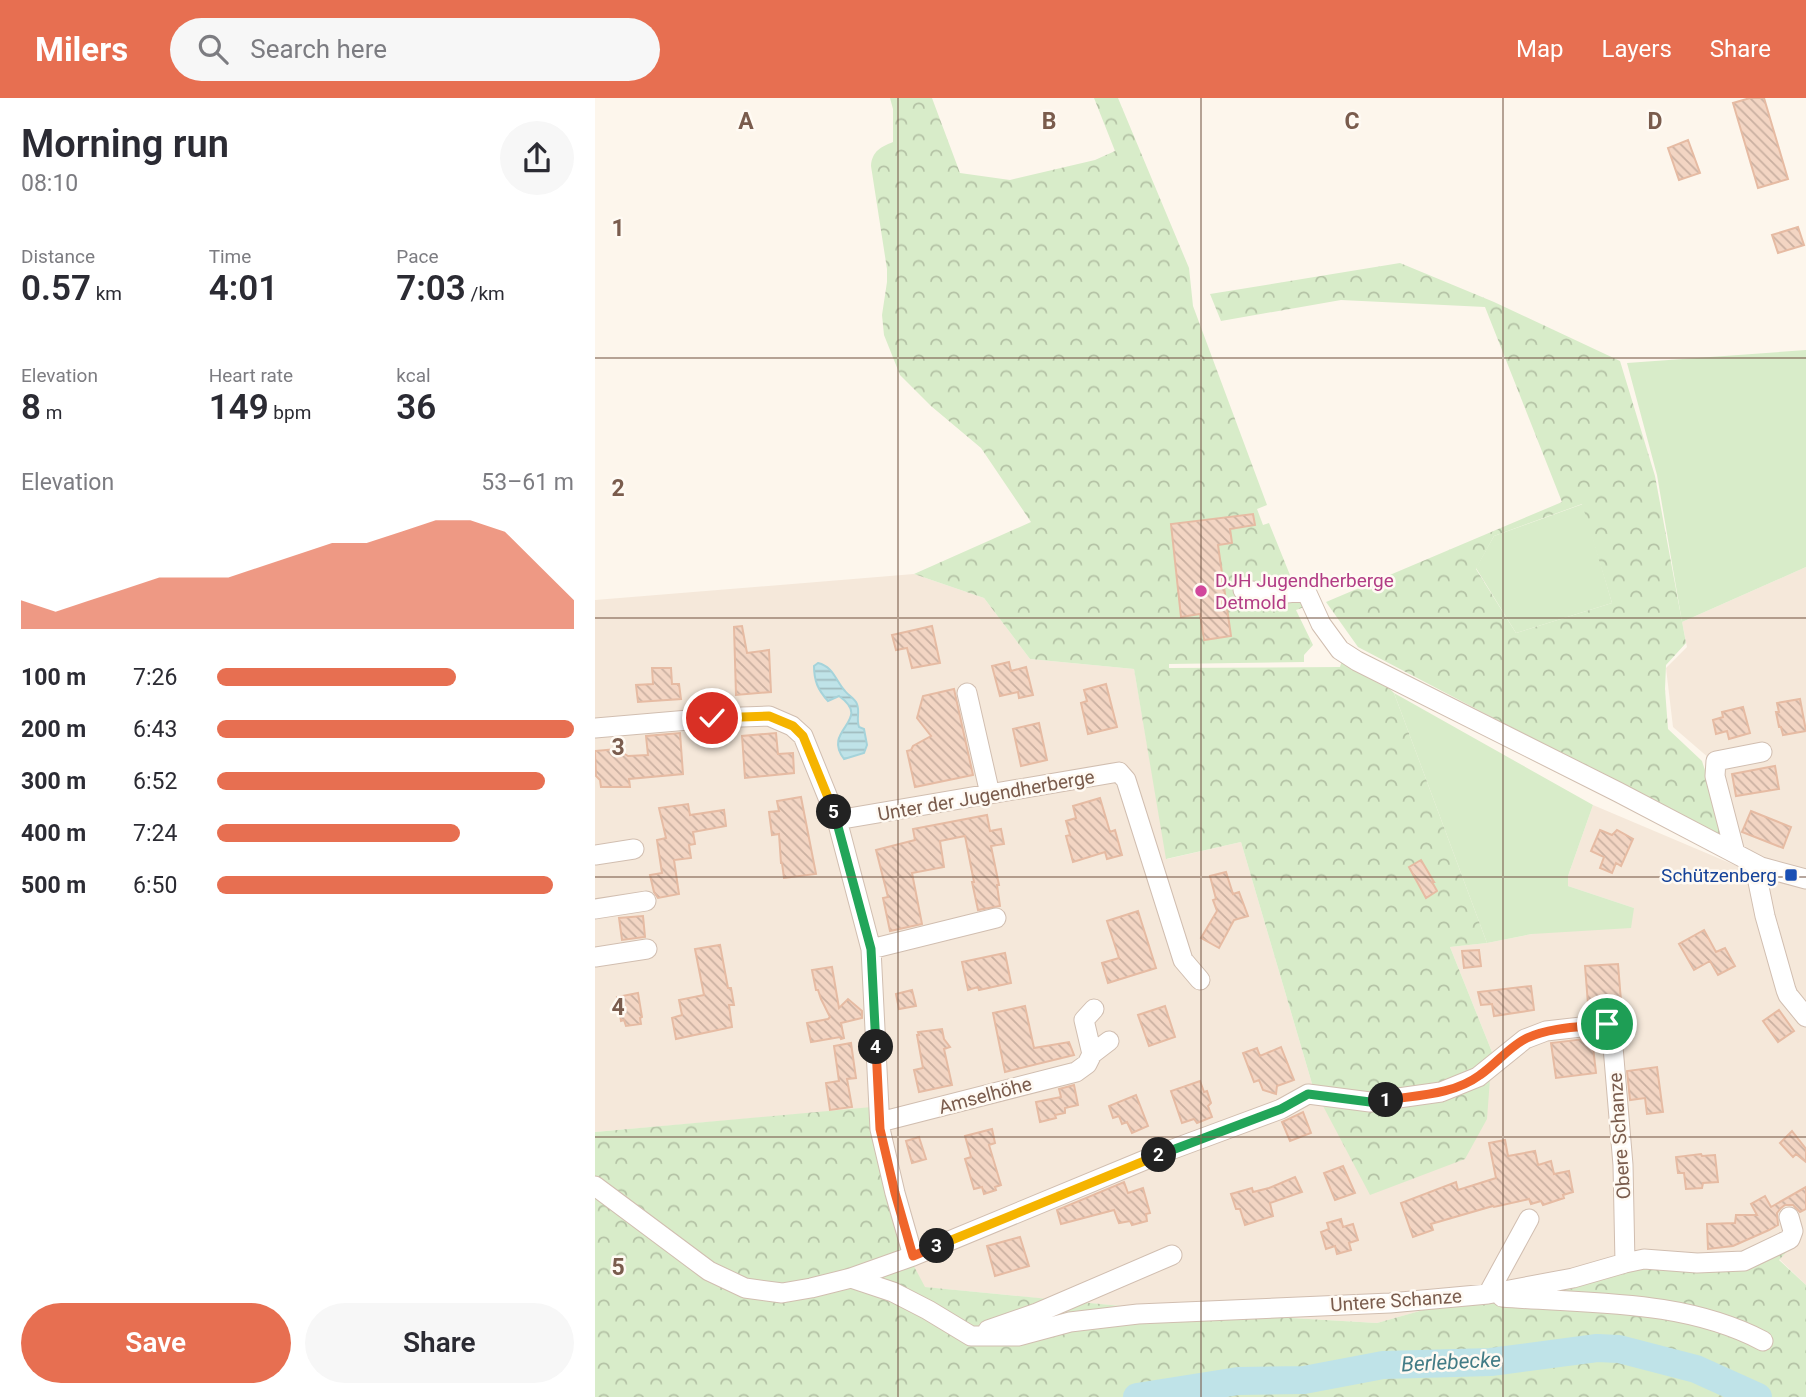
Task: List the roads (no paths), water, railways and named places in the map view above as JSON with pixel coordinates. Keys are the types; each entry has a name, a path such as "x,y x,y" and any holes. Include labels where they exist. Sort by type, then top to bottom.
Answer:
{"street":[{"path":"1243,590 1277,594 1306,591 1321,624 1340,650 1357,661 1599,782 1761,867 1806,879"},
{"path":"967,693 989,794"},
{"path":"595,728 769,716 793,726 803,736 837,820 871,949 883,1149 913,1256"},
{"path":"1735,853 1715,776 1716,761 1762,752"},
{"name":"Unter der Jugendherberge","path":"837,820 1119,772 1126,780 1183,960 1200,980"},
{"path":"595,855 634,849"},
{"path":"1761,867 1756,877 1788,995 1806,1017"},
{"path":"595,909 646,901"},
{"path":"871,949 996,918"},
{"path":"595,957 647,949"},
{"path":"1089,1059 1084,1020 1094,1009"},
{"name":"Obere Schanze","path":"851,1278 913,1256 1157,1155 1281,1109 1308,1094 1370,1102 1441,1092 1478,1077 1525,1039 1546,1031 1607,1024 1612,1035 1623,1165 1625,1262"},
{"name":"Amselhöhe","path":"880,1122 1076,1072 1109,1041"},
{"path":"595,1186 709,1271 745,1288 782,1293 851,1278 893,1292 971,1336 1037,1313 1172,1255"},
{"name":"Untere Schanze","path":"971,1336 1018,1336 1070,1322 1138,1314 1390,1303 1487,1294 1573,1278 1644,1259 1697,1263 1744,1261 1790,1238 1793,1231 1789,1217"},
{"path":"1529,1219 1487,1294 1648,1306 1738,1328 1763,1341"}],"water":[{"path":"818,663 831,671 857,704 858,724 864,729 867,745 864,753 844,759 838,740 851,712 839,696 828,701 822,693 814,671 814,666"}],"waterway":[{"name":"Berlebecke","path":"1137,1397 1238,1381 1304,1380 1383,1365 1491,1362 1597,1348 1619,1349 1696,1369 1758,1397"}],"place":[{"name":"DJH Jugendherberge Detmold","path":"1201,591"},
{"name":"Schützenberg","path":"1791,875"}]}
